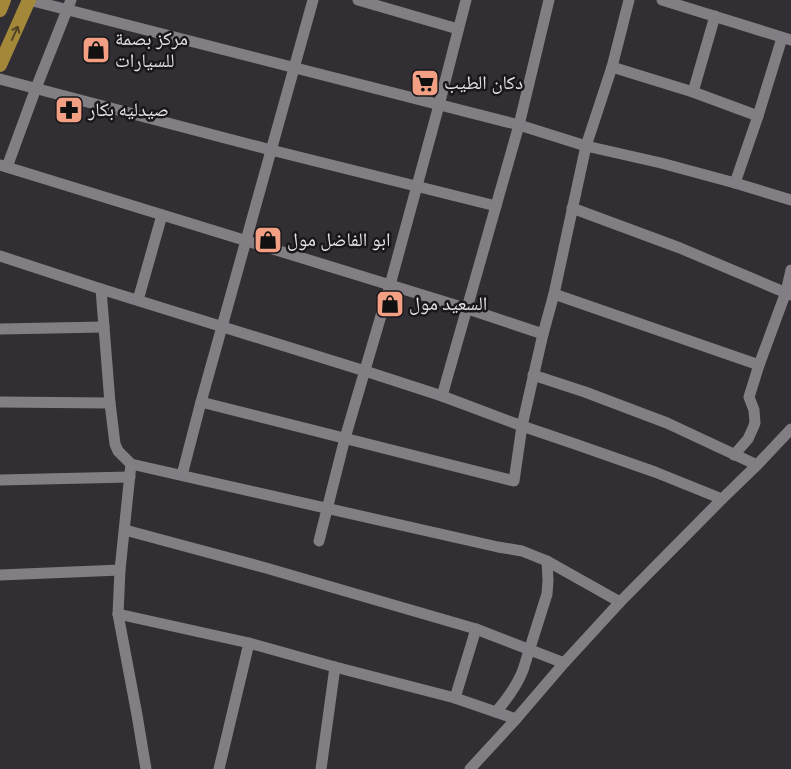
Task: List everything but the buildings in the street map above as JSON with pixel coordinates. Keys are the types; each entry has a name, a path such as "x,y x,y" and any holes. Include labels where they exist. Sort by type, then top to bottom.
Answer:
{"main road":[{"path":"0,10 4,0"},
{"path":"0,65 29,0"}],"street":[{"path":"29,0 69,5 294,67 519,125 586,146 661,163 791,200"},
{"path":"182,475 313,0"},
{"path":"358,0 458,29"},
{"path":"319,541 345,438 390,285 466,0"},
{"path":"442,396 519,125 549,0"},
{"path":"201,402 514,481 522,426 554,294 586,146 612,67 629,0"},
{"path":"662,0 786,39 735,183"},
{"path":"69,5 3,166 468,309 543,334"},
{"path":"693,92 715,16"},
{"path":"612,67 693,92 758,116"},
{"path":"0,79 271,150 496,206"},
{"path":"572,208 680,248 788,294"},
{"path":"138,300 162,215"},
{"path":"0,256 442,396 637,466 722,499"},
{"path":"734,455 748,439 754,423 754,410 750,397 759,365 788,294 791,270"},
{"path":"101,289 115,444 118,451 131,464 488,545 522,551 547,561 620,602"},
{"path":"554,294 759,365"},
{"path":"0,329 104,327"},
{"path":"533,375 585,392 667,423 757,465"},
{"path":"0,402 110,403"},
{"path":"470,769 516,720 564,662 620,602 791,429"},
{"path":"131,464 120,570 118,614 146,769"},
{"path":"0,480 130,477"},
{"path":"125,530 266,568 476,630 564,662"},
{"path":"496,712 519,681 547,594 547,561"},
{"path":"0,576 120,570"},
{"path":"118,614 249,643 455,698 516,720"},
{"path":"455,698 476,630"},
{"path":"219,769 249,643"},
{"path":"321,769 335,667"}],"place":[{"name":"مركز بصمة للسيارات","path":"96,50"},
{"name":"دكان الطيب","path":"425,83"},
{"name":"صيدليه بكار","path":"69,110"},
{"name":"ابو الفاضل مول","path":"268,240"},
{"name":"السعيد مول","path":"390,304"}]}
